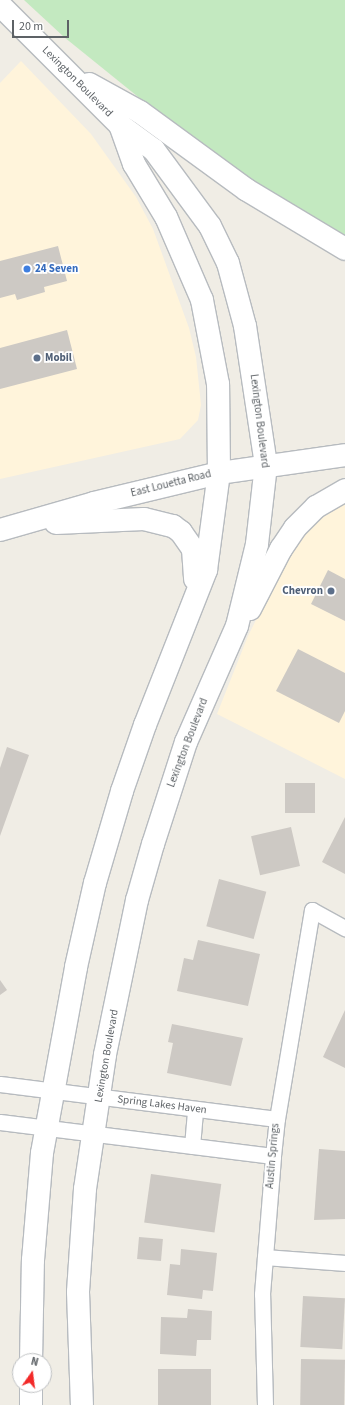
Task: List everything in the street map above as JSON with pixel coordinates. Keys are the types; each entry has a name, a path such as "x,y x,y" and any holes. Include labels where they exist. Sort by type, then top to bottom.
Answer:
{"main road":[{"name":"Lexington Boulevard","path":"0,5 120,125 154,150 210,226 228,263 246,326 266,465 257,544 237,626 186,742 153,844 134,915 100,1097 85,1189 78,1292 82,1405"},
{"path":"67,72 140,112 248,190 345,249"},
{"name":"Lexington Boulevard","path":"31,1353 33,1260 46,1128 84,928 122,791 145,725 193,608 206,570 219,472 218,384 202,300 166,217 134,164 120,125"},
{"name":"East Louetta Road","path":"7,528 94,503 219,472 345,455"},
{"path":"237,626 253,607 280,549 295,528 316,507 345,490"},
{"path":"7,528 144,518 173,526 181,532 193,549 196,560 193,608"},
{"path":"31,1393 31,1405"}],"street":[{"name":"Austin Springs","path":"265,1405 262,1294 276,1119 312,910 345,928"},
{"name":"Spring Lakes Haven","path":"0,1084 276,1119"},
{"path":"192,1146 195,1109"},
{"path":"0,1122 273,1156"},
{"path":"265,1257 345,1263"}],"shaded area":[{"path":"21,61 91,134 136,197 153,229 189,328 196,357 201,405 198,420 180,439 0,479 0,83"},
{"path":"345,499 345,779 217,714 248,636 294,544 314,520"}],"green space":[{"path":"24,0 345,0 345,241 317,227 163,117 64,37"}],"building":[{"path":"58,246 67,281 44,287 45,292 17,300 15,294 0,298 0,261"},
{"name":"Mobil","path":"67,330 77,369 0,389 0,348"},
{"name":"Chevron","path":"328,570 345,579 345,621 311,604"},
{"path":"298,649 345,673 345,711 339,723 276,691"},
{"path":"7,747 29,755 0,836 0,768"},
{"path":"285,783 315,783 315,813 285,813"},
{"path":"345,817 345,874 322,862"},
{"path":"291,827 300,866 260,875 251,836"},
{"path":"219,879 266,892 254,939 206,926"},
{"path":"198,940 260,954 248,1006 177,991 184,958 193,960"},
{"path":"0,980 7,990 0,995"},
{"path":"345,1010 345,1068 323,1057"},
{"path":"172,1024 243,1038 231,1086 167,1073 173,1043 168,1042"},
{"path":"319,1149 345,1151 345,1219 314,1220"},
{"path":"151,1174 221,1184 214,1232 144,1223"},
{"path":"139,1237 163,1239 161,1261 137,1259"},
{"path":"181,1249 217,1253 213,1291 203,1290 202,1299 167,1295 170,1264 180,1265"},
{"path":"303,1296 345,1298 342,1349 300,1347"},
{"path":"188,1309 212,1311 211,1340 197,1340 196,1356 160,1354 161,1317 187,1318"},
{"path":"301,1359 345,1360 344,1405 300,1405"},
{"path":"158,1369 211,1369 211,1405 158,1405"}],"place":[{"name":"24 Seven","path":"27,269"},
{"name":"Mobil","path":"37,358"},
{"name":"Chevron","path":"331,591"}]}
